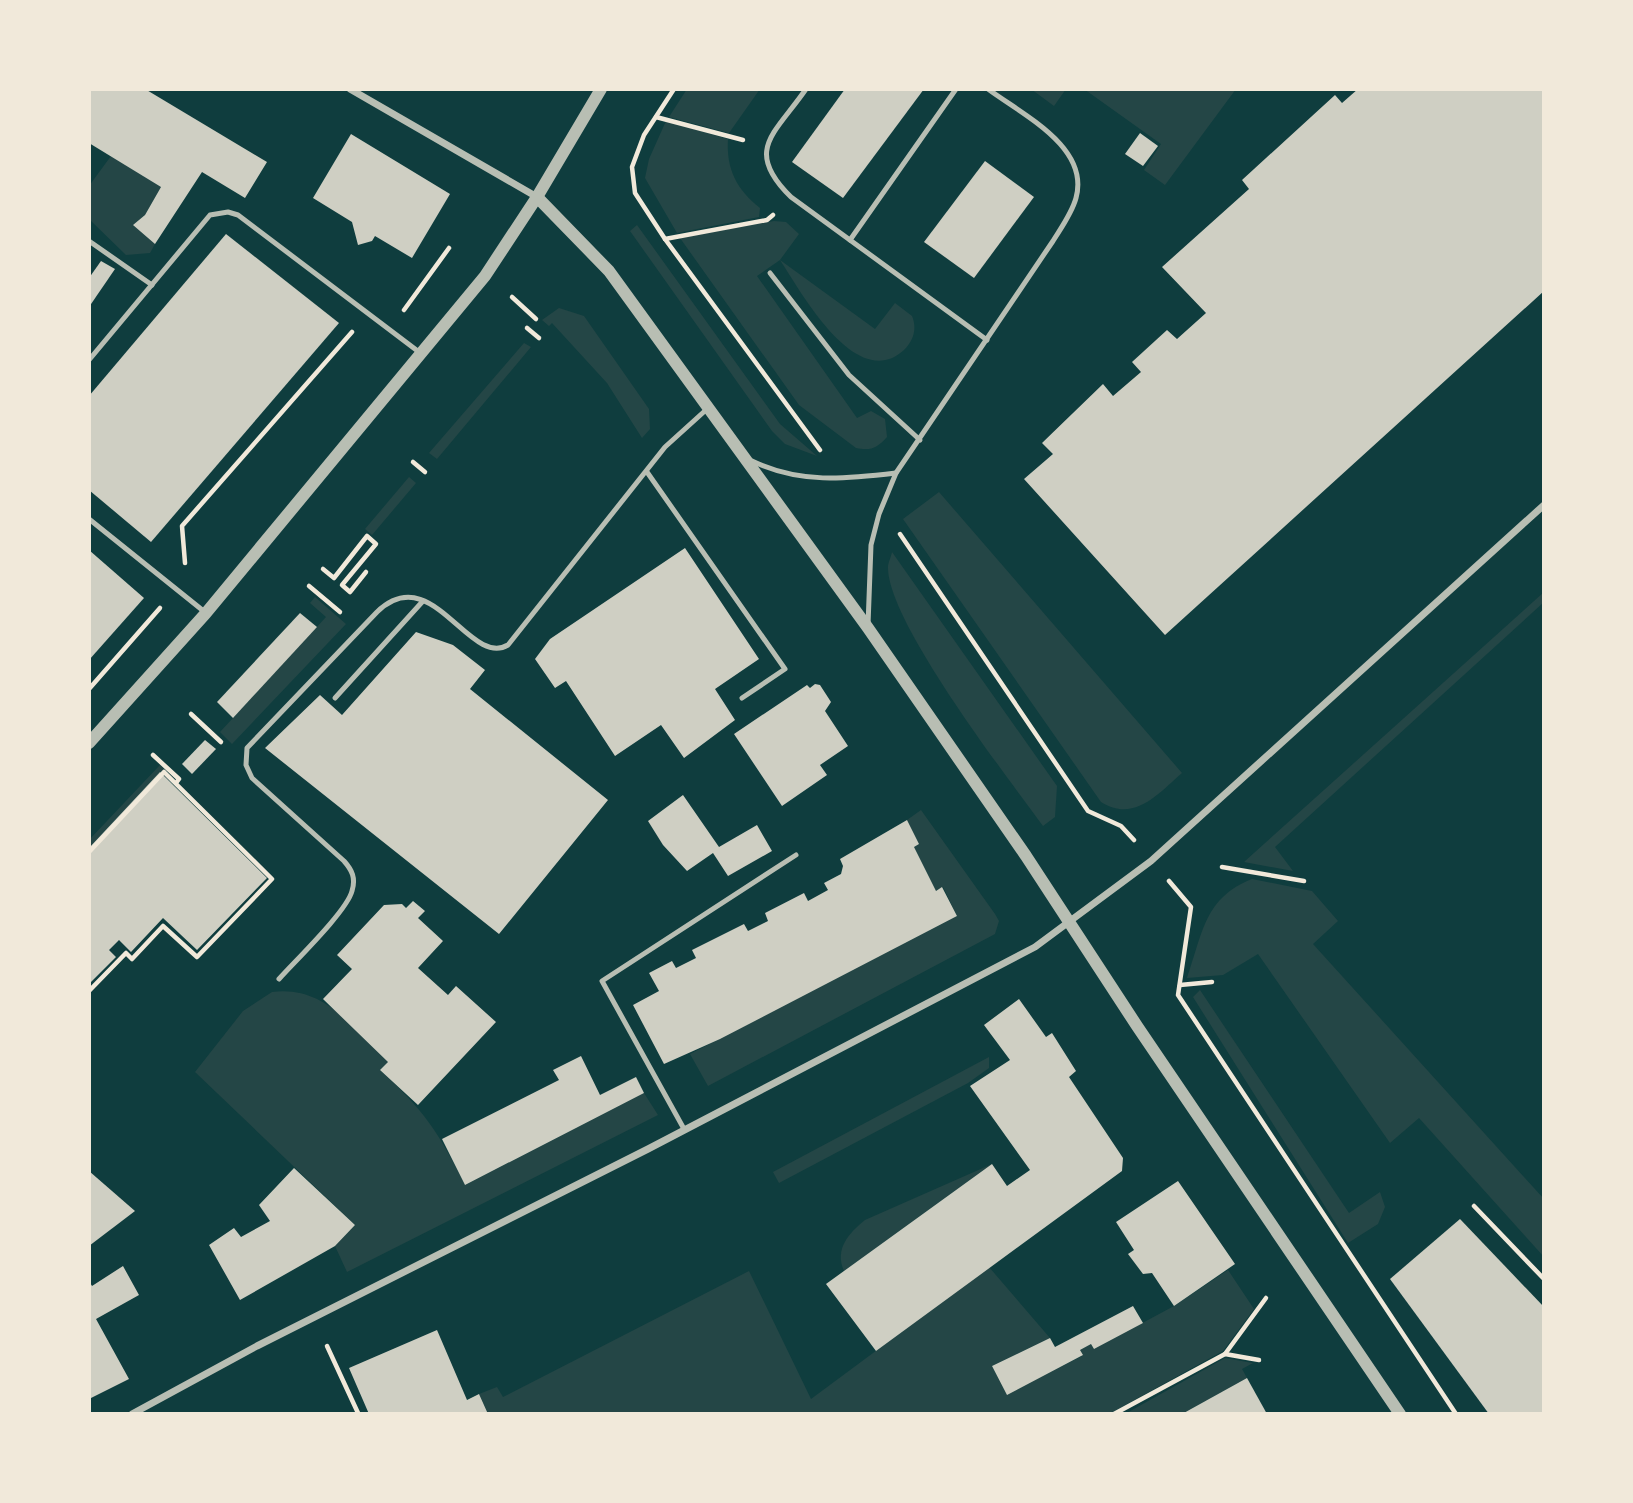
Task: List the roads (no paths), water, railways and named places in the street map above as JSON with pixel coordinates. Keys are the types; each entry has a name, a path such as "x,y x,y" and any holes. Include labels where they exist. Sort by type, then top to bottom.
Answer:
{"street":[{"path":"350,89 537,197 609,271 868,628 1401,1414"},
{"path":"89,743 206,613 485,276 537,197 601,89"},
{"path":"132,1414 257,1346 1035,947 1152,861 1544,505"}],"lane":[{"path":"806,89 767,146 765,160 769,173 791,197 987,340"},
{"path":"850,240 956,89"},
{"path":"868,628 872,545 879,514 896,473 987,340 1076,201 1079,174 1065,147 988,89"},
{"path":"89,360 210,215 228,212 238,215 421,353"},
{"path":"89,242 152,285"},
{"path":"770,273 849,375 920,440"},
{"path":"278,979 348,901 354,880 352,870 344,861 252,778 246,765 246,753 250,744 387,603 400,598 423,601 444,613 481,644 502,649 514,640 666,447 707,409"},
{"path":"743,457 770,469 820,480 896,473"},
{"path":"648,472 785,669 742,698"},
{"path":"89,519 206,613"},
{"path":"335,698 423,601"},
{"path":"684,1129 602,981 796,855"}]}
